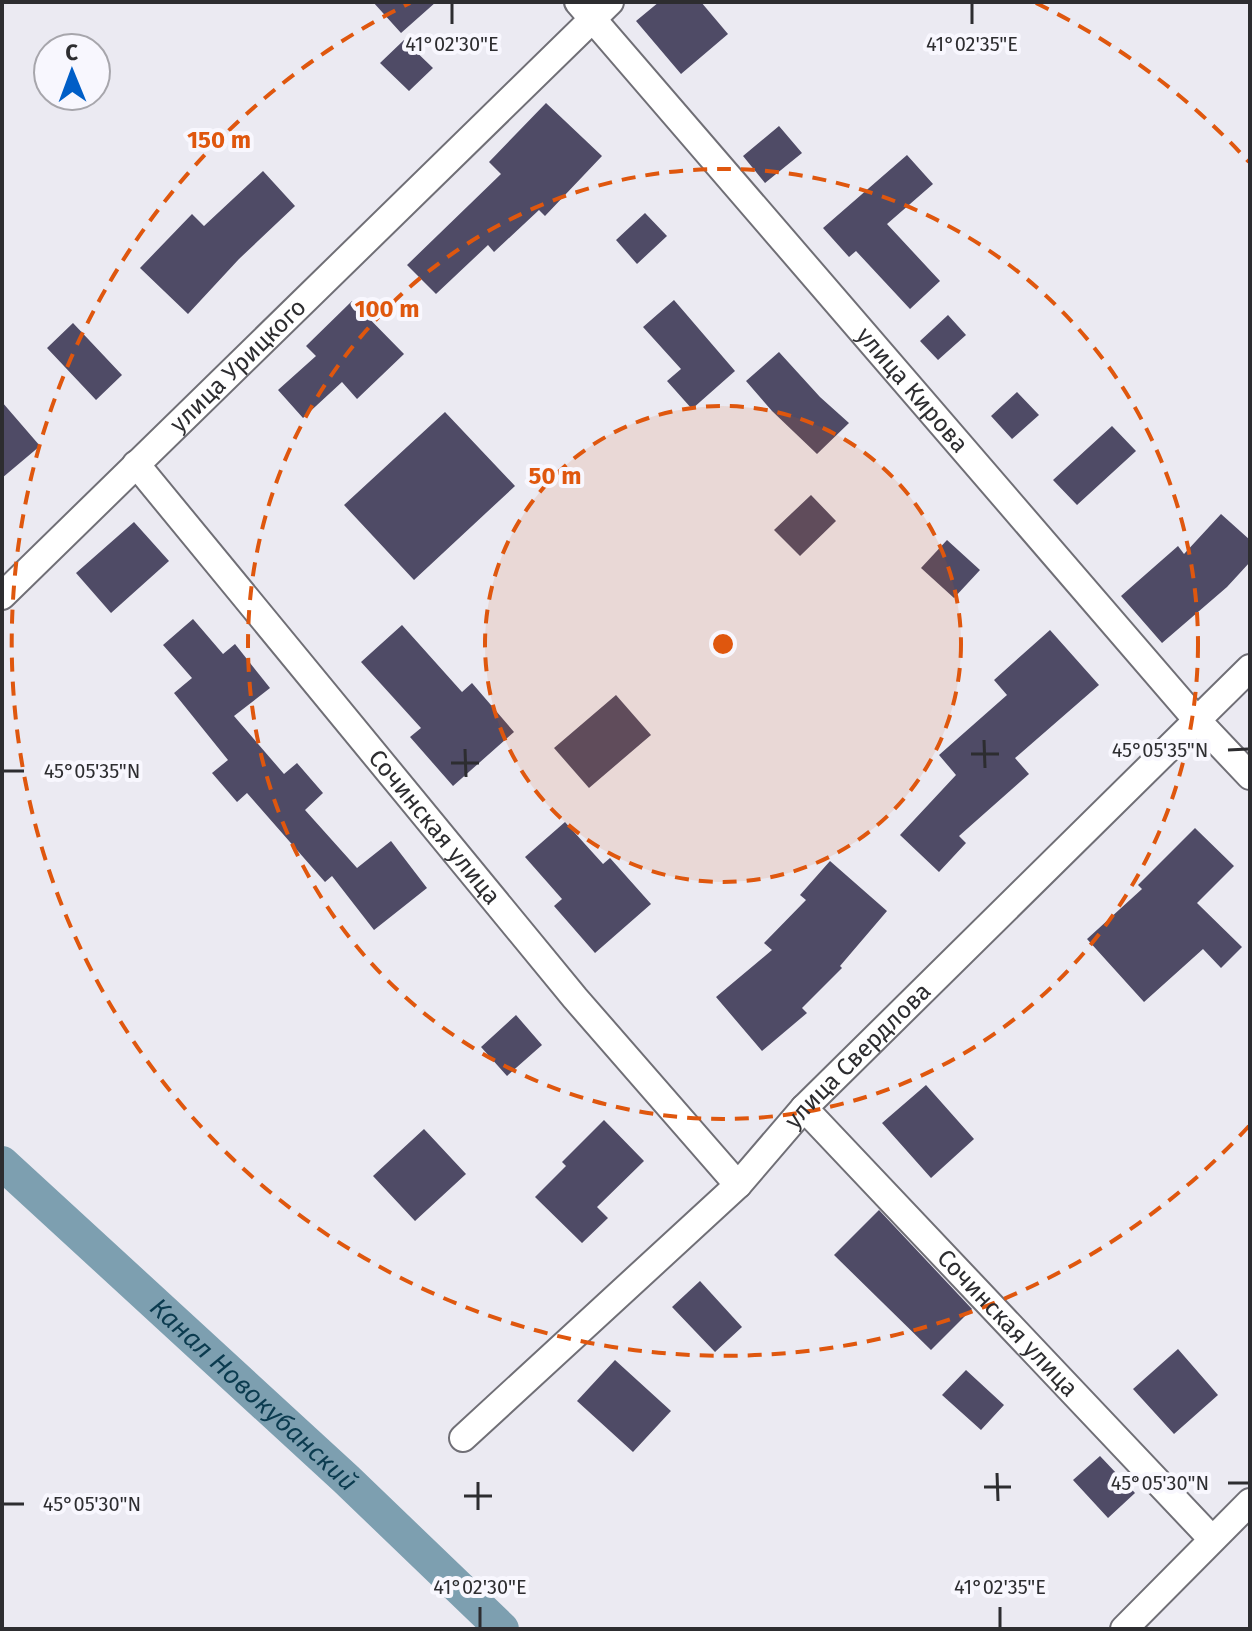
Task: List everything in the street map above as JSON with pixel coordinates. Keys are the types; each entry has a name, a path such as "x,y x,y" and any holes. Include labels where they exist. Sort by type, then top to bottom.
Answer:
{"street":[{"name":"улица Урицкого","path":"2,596 593,8"},
{"name":"улица Кирова","path":"593,8 1196,719 1250,776"},
{"name":"Сочинская улица","path":"136,464 575,998 738,1185"},
{"name":"улица Свердлова","path":"463,1438 738,1185 804,1108 1250,668"},
{"name":"Сочинская улица","path":"804,1108 1211,1538"},
{"path":"1124,1629 1250,1502"}],"building":[{"path":"373,2 436,2 401,33"},
{"path":"659,2 701,2 728,34 681,74 636,21"},
{"path":"404,40 433,68 409,91 380,63"},
{"path":"546,103 602,156 545,216 539,210 494,252 488,245 436,294 407,265 501,174 489,162"},
{"path":"779,126 802,153 765,183 743,156"},
{"path":"907,155 933,184 887,224 940,281 910,309 856,251 849,257 823,228"},
{"path":"263,171 295,206 239,259 188,314 140,268 192,214 204,226"},
{"path":"645,213 667,236 637,264 616,240"},
{"path":"674,300 735,371 692,409 667,381 681,369 643,327"},
{"path":"352,301 404,354 357,399 342,382 303,418 278,390 316,356 306,346"},
{"path":"948,315 966,335 938,360 920,341"},
{"path":"73,323 122,375 96,400 47,348"},
{"path":"779,352 849,423 817,454 746,381"},
{"path":"1017,392 1039,415 1012,439 991,416"},
{"path":"2,402 40,446 2,478"},
{"path":"445,412 515,486 414,580 344,505"},
{"path":"1112,426 1136,451 1077,505 1053,480"},
{"path":"811,495 836,521 800,556 774,530"},
{"path":"1221,514 1250,540 1250,562 1227,587 1162,643 1121,596 1178,546 1184,554"},
{"path":"134,522 169,561 111,613 76,573"},
{"path":"947,540 980,570 954,598 921,568"},
{"path":"193,619 223,654 235,644 270,688 234,716 284,774 297,763 323,793 305,810 357,868 391,841 427,888 374,930 332,876 325,882 247,793 237,802 212,773 228,760 174,693 192,678 163,645"},
{"path":"402,625 462,692 472,683 514,732 453,786 410,737 421,728 361,662"},
{"path":"1050,630 1099,685 1015,758 1029,774 959,836 966,843 939,872 900,835 956,775 939,755 1007,695 994,680"},
{"path":"616,695 651,735 589,788 554,748"},
{"path":"565,822 603,864 610,858 651,904 595,953 554,906 562,899 525,857"},
{"path":"1195,828 1234,866 1197,903 1242,947 1221,968 1203,949 1144,1002 1087,939 1142,889 1138,885"},
{"path":"830,861 887,911 840,966 842,968 802,1008 807,1013 762,1051 716,997 772,950 764,943 806,900 800,895"},
{"path":"516,1015 542,1045 507,1076 481,1047"},
{"path":"926,1085 974,1139 931,1178 882,1123"},
{"path":"604,1120 644,1161 597,1207 608,1218 582,1243 535,1197 566,1166 562,1162"},
{"path":"424,1129 466,1174 415,1221 373,1176"},
{"path":"879,1210 972,1309 931,1350 834,1255"},
{"path":"700,1281 742,1327 715,1352 672,1307"},
{"path":"1178,1349 1218,1395 1174,1434 1133,1389"},
{"path":"615,1360 671,1411 633,1452 577,1401"},
{"path":"966,1370 1004,1405 981,1430 942,1395"},
{"path":"1100,1456 1135,1493 1108,1518 1073,1480"}],"waterway":[{"name":"Канал Новокубанский","path":"2,1163 346,1479 502,1629"}]}
